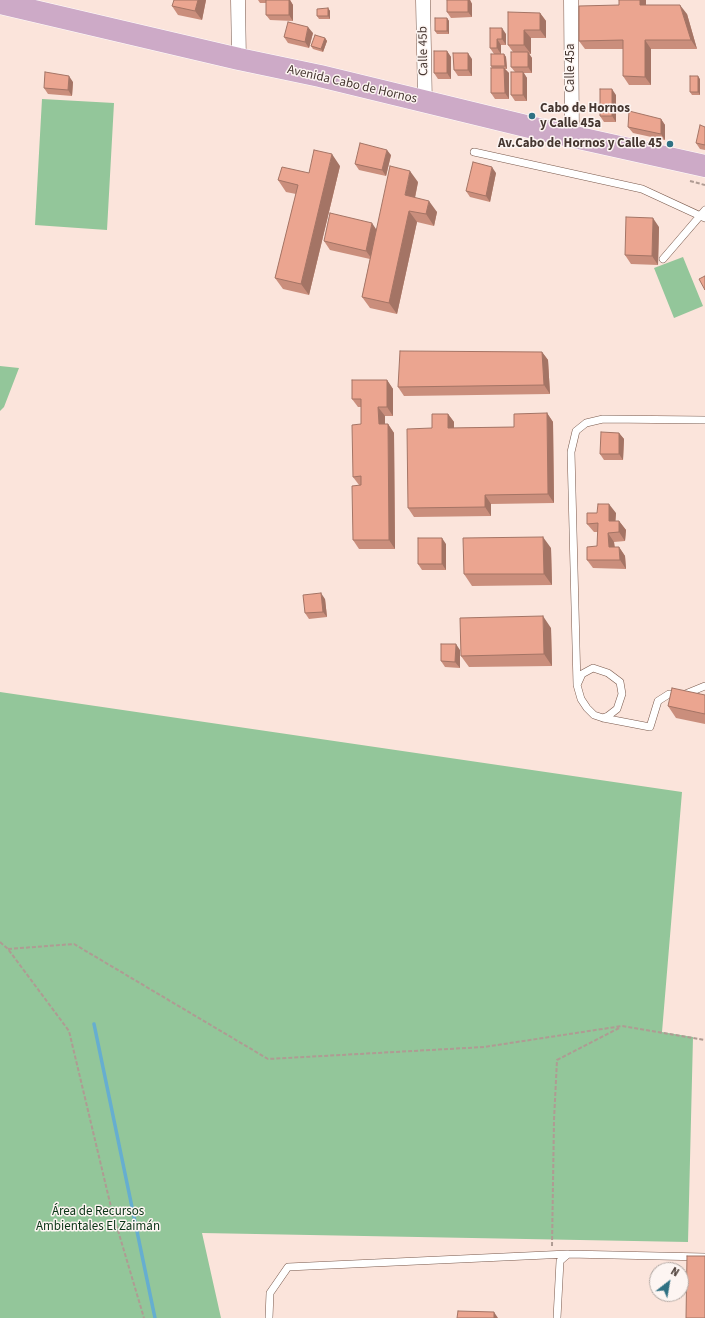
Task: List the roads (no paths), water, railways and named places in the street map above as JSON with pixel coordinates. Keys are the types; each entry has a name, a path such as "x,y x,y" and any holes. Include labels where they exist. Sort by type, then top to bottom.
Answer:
{"main road":[{"name":"Avenida Cabo de Hornos","path":"0,3 50,7 239,59 320,76 425,102 705,166"}],"street":[{"path":"238,0 239,59"},
{"name":"Calle 45b","path":"423,0 425,102"},
{"name":"Calle 45a","path":"571,0 572,136"}],"lane":[{"path":"474,152 642,189 702,217"},
{"path":"663,260 702,217 705,210"},
{"path":"697,698 669,694 658,701 650,727 602,718 594,715 587,708 582,699 577,685 571,452 576,430 586,423 603,419 705,420"},
{"path":"577,685 582,674 593,668 608,673 620,682 622,694 617,708 608,716 602,718"},
{"path":"682,696 705,686"},
{"path":"269,1318 270,1293 288,1267 552,1254 705,1257"},
{"path":"557,1318 560,1261 568,1254"}],"waterway":[{"path":"94,1024 155,1318"}],"place":[{"name":"Cabo de Hornos y Calle 45a","path":"532,116"},
{"name":"Av.Cabo de Hornos y Calle 45","path":"670,144"}],"park label":[{"name":"Área de Recursos Ambientales El Zaimán","path":"98,1220"}]}
